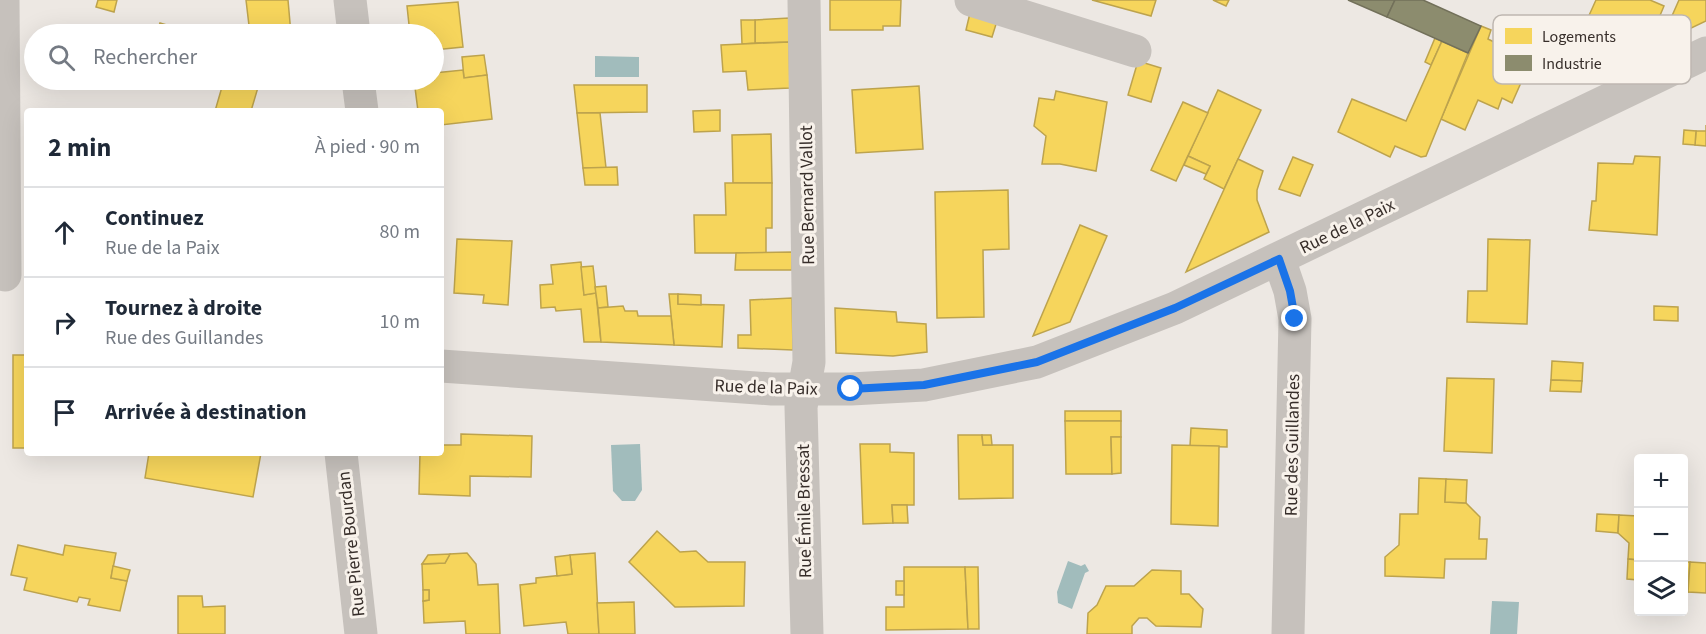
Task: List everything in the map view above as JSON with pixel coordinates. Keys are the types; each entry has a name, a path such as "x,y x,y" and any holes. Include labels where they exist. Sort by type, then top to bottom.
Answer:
{"street":[{"path":"3,0 11,277"},
{"path":"350,0 353,24"},
{"name":"Rue Bernard Vallot","path":"804,0 809,362 805,389"},
{"path":"971,0 1135,51"},
{"name":"Rue de la Paix","path":"1691,60 1706,53"},
{"name":"Rue de la Paix","path":"444,366 772,389 805,389 924,385 1037,362 1175,308 1642,84"},
{"path":"359,90 362,108"},
{"name":"Rue des Guillandes","path":"1279,259 1290,291 1295,319 1288,634"},
{"name":"Rue Émile Bressat","path":"805,389 801,407 807,634"},
{"name":"Rue Pierre Bourdan","path":"341,456 361,634"}],"water":[{"path":"595,56 639,57 639,77 595,77"},
{"path":"640,444 642,490 635,501 622,501 613,491 611,445"},
{"path":"1068,561 1081,566 1085,564 1089,571 1085,573 1072,609 1058,603 1057,592"},
{"path":"1492,601 1519,602 1517,634 1490,634"}],"building: Logements":[{"path":"98,0 117,0 114,12 96,7"},
{"path":"246,0 288,0 290,24 249,24"},
{"path":"830,0 901,0 900,26 883,26 883,30 830,30"},
{"path":"1092,0 1156,0 1151,16"},
{"path":"1213,0 1229,0 1226,6"},
{"path":"1596,0 1650,0 1664,6 1660,15 1589,15"},
{"path":"1679,0 1706,0 1706,21 1691,28 1691,15 1672,15"},
{"path":"458,2 463,47 444,49 444,24 409,24 407,6"},
{"path":"970,13 997,21 992,37 966,30"},
{"path":"789,18 789,42 755,43 755,20"},
{"path":"741,20 755,20 755,43 742,44"},
{"path":"1481,26 1491,30 1488,39 1493,41 1493,84 1520,84 1512,103 1502,98 1498,109 1478,100 1465,130 1441,119"},
{"path":"1435,38 1442,41 1431,65 1425,62"},
{"path":"1442,41 1468,53 1426,156 1421,157 1395,146 1390,157 1338,132 1352,99 1406,121"},
{"path":"789,42 790,88 748,90 746,71 723,72 721,45"},
{"path":"484,55 487,75 464,78 462,57"},
{"path":"1138,61 1161,68 1151,102 1128,95"},
{"path":"463,70 464,78 487,75 492,119 444,125 444,108 418,108 415,90 444,90 444,72"},
{"path":"574,85 647,85 647,112 577,113"},
{"path":"919,86 923,149 856,153 852,90"},
{"path":"221,90 257,90 252,108 216,108"},
{"path":"1218,90 1261,110 1224,189 1204,179 1210,166 1188,156"},
{"path":"1056,91 1107,102 1096,171 1060,164 1042,164 1046,136 1034,126 1039,98 1054,100"},
{"path":"1183,102 1208,113 1176,181 1151,170"},
{"path":"720,110 720,131 694,132 693,111"},
{"path":"577,113 600,113 606,168 583,168"},
{"path":"1684,130 1696,131 1695,145 1683,144"},
{"path":"1696,131 1706,131 1706,146 1695,145"},
{"path":"771,134 772,183 733,183 732,135"},
{"path":"1188,156 1210,166 1206,174 1184,165"},
{"path":"1635,156 1660,157 1657,235 1589,230 1592,201 1596,201 1598,163 1633,164"},
{"path":"1293,157 1313,165 1300,196 1279,189"},
{"path":"1238,159 1263,171 1257,190 1257,200 1269,232 1186,272"},
{"path":"617,167 618,185 585,185 583,168"},
{"path":"725,183 772,183 772,228 766,228 766,253 695,253 694,215 726,215"},
{"path":"1008,190 1009,249 983,250 984,317 937,318 935,192"},
{"path":"1080,225 1107,236 1070,322 1033,336"},
{"path":"457,239 512,241 508,305 483,303 484,295 454,293"},
{"path":"1488,239 1530,240 1527,324 1467,322 1468,291 1487,291"},
{"path":"792,252 792,270 735,270 736,253"},
{"path":"581,262 584,295 596,293 601,342 584,342 581,309 556,311 555,307 541,308 540,285 553,284 551,265"},
{"path":"593,266 596,293 584,295 581,267"},
{"path":"606,286 608,307 598,308 595,287"},
{"path":"669,294 678,294 678,304 724,305 722,347 674,345"},
{"path":"678,294 701,295 701,305 678,304"},
{"path":"792,298 793,350 738,348 738,335 751,335 750,300"},
{"path":"623,306 625,311 637,311 638,316 671,316 674,345 601,342 598,308"},
{"path":"1654,306 1678,307 1678,321 1654,320"},
{"path":"835,308 896,312 897,322 926,324 927,352 893,356 836,353"},
{"path":"13,355 24,355 24,448 13,448"},
{"path":"1552,361 1583,363 1582,381 1551,380"},
{"path":"1447,378 1494,379 1492,453 1444,451"},
{"path":"1551,380 1582,381 1581,392 1550,391"},
{"path":"1065,411 1121,411 1121,421 1065,421"},
{"path":"1065,421 1121,421 1121,437 1111,437 1112,474 1066,474"},
{"path":"1191,428 1227,430 1227,447 1190,446"},
{"path":"461,434 532,436 531,477 470,476 470,496 419,494 420,456 444,456 444,445 461,445"},
{"path":"958,435 982,435 983,445 1013,445 1013,498 959,499"},
{"path":"982,435 991,435 992,445 983,445"},
{"path":"1111,437 1121,437 1121,473 1112,474"},
{"path":"860,444 890,444 890,452 914,453 914,505 892,505 893,523 863,524"},
{"path":"1172,445 1219,446 1218,526 1171,524"},
{"path":"149,456 260,456 253,497 145,478"},
{"path":"1419,478 1446,479 1445,502 1466,503 1480,517 1479,539 1487,539 1486,559 1445,559 1444,578 1385,576 1385,557 1399,545 1400,514 1418,514"},
{"path":"1446,479 1467,480 1466,503 1445,502"},
{"path":"892,505 907,505 908,523 893,523"},
{"path":"1597,514 1619,515 1618,533 1596,531"},
{"path":"1619,515 1634,516 1634,560 1628,559 1629,543 1618,533"},
{"path":"657,531 680,552 696,551 708,562 745,562 744,606 675,607 629,562"},
{"path":"18,545 63,555 65,545 116,553 111,578 127,581 120,611 88,605 90,599 79,597 77,602 24,590 27,578 11,575"},
{"path":"467,553 476,564 478,585 498,584 500,634 466,634 465,621 424,623 423,601 429,600 429,590 423,590 422,564 445,563 450,554"},
{"path":"595,553 599,634 568,634 566,622 524,626 520,585 536,583 536,578 572,574 570,555"},
{"path":"450,554 445,563 422,564 428,555"},
{"path":"570,555 572,574 557,576 555,557"},
{"path":"1628,559 1634,560 1634,580 1627,579"},
{"path":"1688,562 1690,562 1688,592"},
{"path":"1690,562 1706,563 1706,593 1688,592"},
{"path":"113,566 130,570 127,581 111,578"},
{"path":"904,567 965,567 968,629 886,630 886,607 904,607"},
{"path":"965,567 978,567 979,629 968,629"},
{"path":"1152,570 1181,571 1181,594 1189,594 1203,609 1201,627 1156,626 1147,618 1139,618 1132,626 1132,634 1087,634 1088,613 1097,605 1106,586 1134,586"},
{"path":"896,581 904,581 904,595 896,595"},
{"path":"423,590 429,590 429,600 423,601"},
{"path":"178,596 202,596 203,607 225,606 225,634 178,634"},
{"path":"634,602 635,634 599,634 597,603"}],"building: Industrie":[{"path":"1348,0 1395,0 1387,17"},
{"path":"1395,0 1423,0 1481,26 1468,53 1387,17"}],"route":[{"path":"851,389 924,385 1037,362 1175,308 1279,259 1290,291 1295,319"}]}
